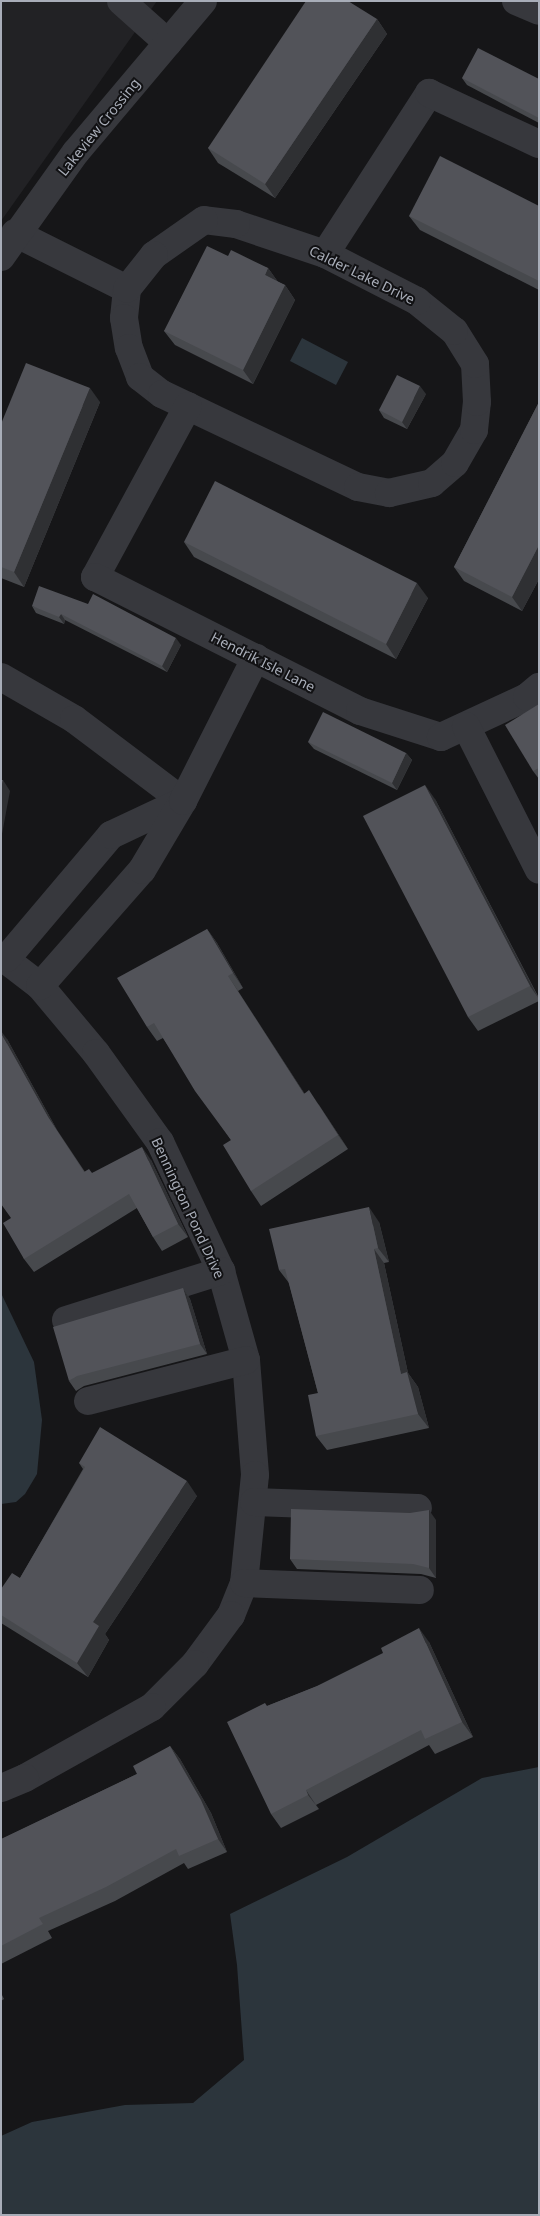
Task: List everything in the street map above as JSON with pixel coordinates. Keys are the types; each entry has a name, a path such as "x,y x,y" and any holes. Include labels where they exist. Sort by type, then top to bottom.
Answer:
{"street":[{"path":"121,1 168,43"},
{"name":"Lakeview Crossing","path":"1,257 15,233 76,152 202,1"},
{"path":"516,1 539,10"},
{"path":"326,254 429,93 539,144"},
{"name":"Calder Lake Drive","path":"204,220 236,224 326,254 417,301 454,331 475,364 477,402 474,430 455,464 432,483 389,493 358,487 162,394 140,377 128,341 124,318 127,289 154,255 204,220"},
{"path":"15,233 127,289"},
{"name":"Hendrik Isle Lane","path":"188,406 95,577 360,711 441,737 527,698 539,687"},
{"path":"40,986 142,870 182,801 256,657"},
{"path":"1,677 74,719 182,801"},
{"path":"466,726 530,831 539,870"},
{"path":"4,957 111,835 182,801"},
{"name":"Bennington Pond Drive","path":"4,957 40,986 96,1053 160,1142 220,1271 246,1360 255,1475 254,1502 244,1583 231,1615 195,1664 152,1707 9,1780"},
{"path":"66,1320 220,1271"},
{"path":"88,1401 246,1360"},
{"path":"254,1502 418,1508"},
{"path":"244,1583 420,1590"}],"shaded area":[{"path":"1,1 157,1 1,221"},
{"path":"302,338 348,362 336,385 290,361"},
{"path":"1,1293 34,1362 42,1420 37,1474 25,1494 16,1502 1,1504"},
{"path":"539,1767 539,2215 1,2215 1,2136 32,2122 125,2105 193,2103 244,2060 237,1965 230,1914 347,1857 482,1778"}],"building":[{"path":"306,1 348,1 377,19 265,184 208,148"},
{"path":"478,48 539,79 539,118 462,78"},
{"path":"440,156 539,206 539,281 409,216"},
{"path":"207,246 228,256 231,250 268,268 265,275 285,285 243,370 164,331"},
{"path":"26,363 90,388 14,572 1,567 1,424"},
{"path":"397,375 420,386 402,422 379,410"},
{"path":"539,402 539,545 512,597 454,567"},
{"path":"215,481 417,583 386,644 184,542"},
{"path":"39,586 88,604 93,594 176,638 162,666 61,614 59,617 32,606"},
{"path":"539,704 539,768 533,771 505,725"},
{"path":"323,712 406,753 392,783 308,742"},
{"path":"425,785 530,986 468,1017 363,816"},
{"path":"207,929 233,973 228,976 304,1094 309,1090 338,1135 251,1191 223,1145 231,1140 195,1091 154,1023 147,1027 117,978"},
{"path":"1,1033 48,1117 84,1172 89,1169 92,1173 142,1147 178,1224 153,1237 129,1194 24,1259 3,1223 11,1218 1,1204"},
{"path":"369,1207 378,1248 374,1249 401,1374 407,1372 418,1414 316,1436 308,1395 318,1393 285,1269 279,1270 269,1229"},
{"path":"183,1288 200,1344 77,1376 69,1381 53,1327"},
{"path":"100,1427 187,1481 93,1622 99,1626 77,1663 1,1615 1,1589 12,1573 20,1578 85,1467 79,1463"},
{"path":"291,1509 410,1513 429,1510 429,1568 413,1564 290,1559"},
{"path":"419,1628 462,1722 425,1739 421,1730 306,1790 308,1795 271,1814 227,1722 265,1703 267,1706 317,1686 383,1653 381,1648"},
{"path":"170,1746 201,1800 218,1839 179,1856 176,1849 106,1887 39,1918 43,1924 1,1946 1,1839 137,1774 133,1766"}]}
